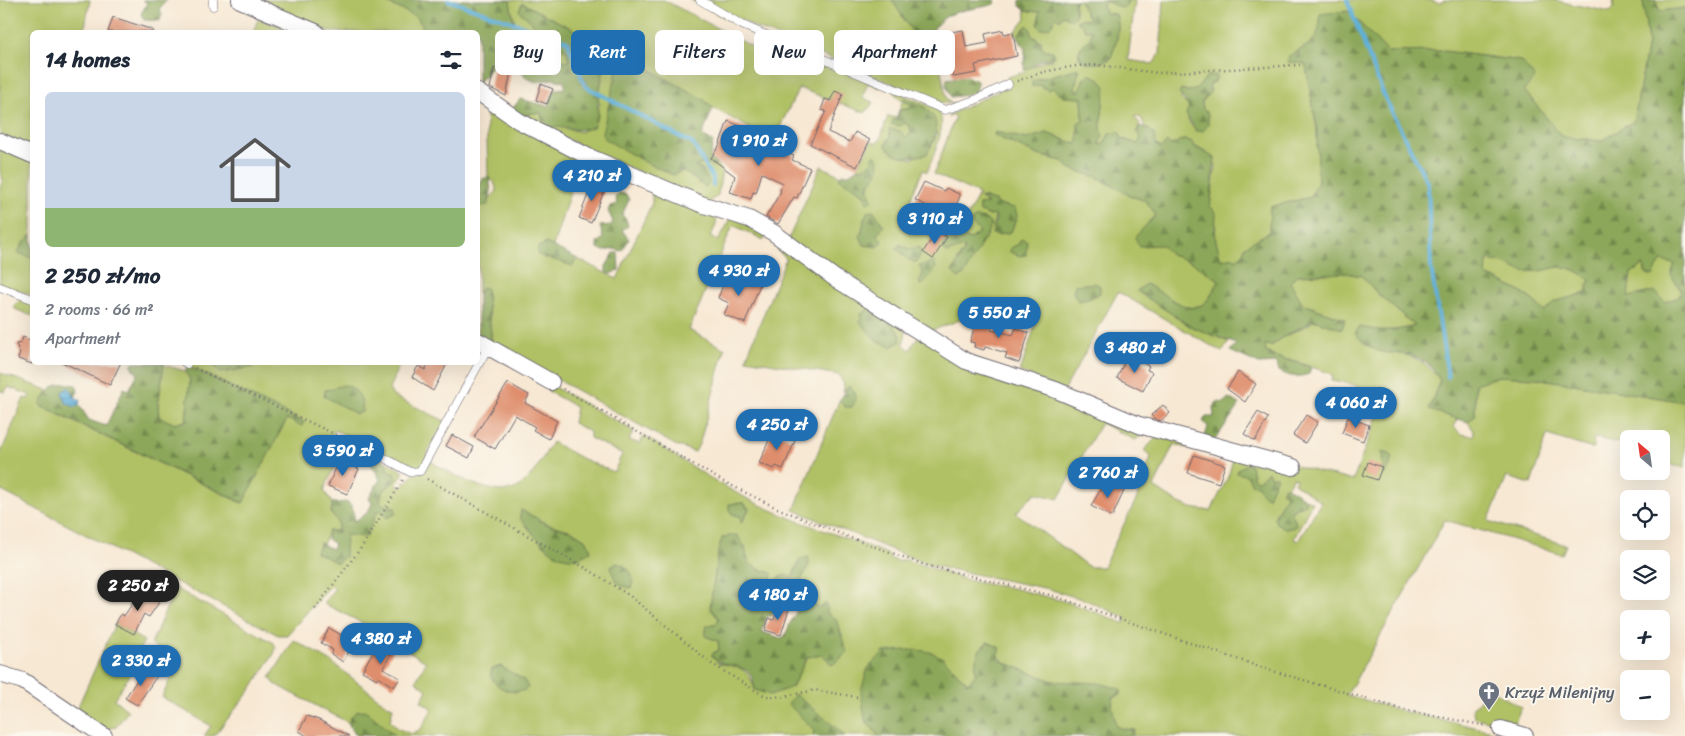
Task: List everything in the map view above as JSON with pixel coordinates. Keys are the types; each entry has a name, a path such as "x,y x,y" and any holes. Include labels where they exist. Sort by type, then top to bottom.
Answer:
{"street":[{"path":"240,0 311,30"},
{"path":"480,93 498,103 519,121 593,161 701,204 749,219 774,233 836,279 966,361 1056,390 1139,425 1292,467"},
{"path":"0,141 30,154"},
{"path":"483,344 551,382"},
{"path":"0,674 23,681 104,736"},
{"path":"1501,729 1524,736"}],"lane":[{"path":"700,0 742,25 945,110 975,100 1008,84"},
{"path":"0,287 30,298"},
{"path":"372,451 412,472 420,471 473,365"}],"path":[{"path":"1008,84 1043,72 1076,66 1098,65 1158,73 1300,65"},
{"path":"189,365 372,451"},
{"path":"551,382 724,482 777,508 851,538 925,565 1054,596 1263,668 1408,711 1501,729"},
{"path":"315,609 356,554 412,472 589,570 630,596 712,664 761,694 779,697 816,690 857,697"}],"green space":[{"path":"0,0 90,0 84,30 30,30 30,147 0,134"},
{"path":"143,0 167,0 159,9 162,14 160,21 144,20 141,14 147,3"},
{"path":"265,0 381,0 417,17 425,30 325,30 262,7"},
{"path":"381,0 510,0 513,16 521,30 495,30 495,64 491,66 486,75 480,80 480,30 425,30 417,17"},
{"path":"510,0 664,0 721,30 655,30 655,72 645,67 645,30 571,30 571,40 561,34 561,30 553,30 519,11 538,30 519,30 513,15"},
{"path":"691,0 695,0 754,32 754,34"},
{"path":"706,0 892,0 911,30 834,30 834,60 824,56 824,30 761,30"},
{"path":"892,0 996,0 994,4 960,11 945,17 933,30 911,30"},
{"path":"1020,0 1077,0 1074,2 1076,15 1071,20 1063,15 1060,20 1056,17 1050,27 1041,29 1038,25 1040,10 1037,12 1025,10 1020,6"},
{"path":"1080,0 1086,15 1090,17 1083,26 1092,29 1090,40 1081,47 1079,58 1090,63 1098,63 1110,59 1116,43 1118,31 1116,15 1105,13 1103,6 1105,1 1122,8 1127,5 1128,0 1135,0 1128,60 1153,64 1160,54 1164,0 1428,0 1440,3 1444,0 1552,0 1610,12 1614,8 1613,0 1643,0 1648,43 1634,121 1601,141 1562,137 1523,90 1521,61 1443,51 1388,52 1348,11 1320,29 1313,43 1289,56 1289,62 1303,63 1306,66 1317,129 1318,182 1311,197 1270,207 1269,232 1235,260 1233,257 1221,260 1215,237 1216,224 1210,206 1216,165 1207,153 1183,140 1171,145 1167,142 1161,148 1149,135 1142,119 1137,116 1134,117 1140,123 1137,132 1141,139 1138,144 1109,134 1103,145 1099,144 1103,103 1089,74 1084,78 1079,91 1075,90 1076,77 1080,70 1037,79 1042,88 1053,88 1064,97 1082,98 1083,120 1078,123 1079,143 1076,144 1046,133 1027,139 995,132 994,135 1038,155 1062,161 1071,169 1097,177 1129,195 1146,201 1156,215 1148,222 1171,255 1190,261 1219,279 1212,294 1204,303 1196,307 1179,304 1146,284 1137,291 1190,326 1229,342 1222,352 1118,292 1064,391 1020,372 1036,323 989,309 928,332 788,240 821,166 841,176 839,178 865,194 867,202 870,181 873,177 869,166 857,169 871,141 875,143 880,140 888,116 896,118 903,100 912,105 911,108 900,110 897,119 910,126 911,133 906,137 890,137 886,145 894,153 912,159 931,147 937,134 925,107 905,98 902,100 894,93 895,91 934,108 941,116 942,123 939,141 927,172 923,170 907,207 959,232 979,194 934,174 955,117 951,115 949,118 949,115 1010,85 1007,77 1025,72 1024,69 1043,61 1052,60 1042,49 1041,41 1031,35 1027,25 1017,36 1014,33 1026,18 1025,10 1037,12 1040,10 1041,13 1053,19 1073,9 1074,2","holes":["1207,76 1210,92 1202,102 1203,109 1196,131 1188,120 1189,107 1181,99 1182,89 1186,91 1194,90","984,197 999,205 1007,206 1017,216 1011,232 998,235 993,226 995,215 990,216 979,211 979,205 988,204 980,199","975,218 988,235 982,243 957,261 964,251 963,246 943,247 953,231 970,240 981,231 971,222"]},
{"path":"1080,0 1128,0 1127,5 1122,8 1105,1 1103,6 1105,13 1116,14 1118,25 1117,37 1110,59 1094,63 1082,61 1079,58 1080,49 1090,40 1092,30 1085,30 1076,21 1082,18 1087,20 1089,17 1086,15"},
{"path":"1643,0 1655,0 1660,11 1685,8 1685,402 1535,378 1499,376 1475,384 1475,416 1468,422 1429,410 1440,380 1433,370 1416,357 1373,348 1364,343 1355,333 1360,327 1388,330 1415,326 1379,295 1362,276 1346,273 1297,275 1290,282 1303,304 1345,319 1342,329 1314,320 1271,346 1265,345 1266,352 1271,355 1311,368 1309,374 1286,375 1279,371 1276,363 1259,364 1230,351 1236,344 1190,326 1137,291 1146,284 1179,303 1188,307 1196,307 1204,303 1212,295 1219,280 1190,261 1171,255 1162,245 1139,246 1135,237 1156,215 1146,201 1129,195 1097,177 1071,169 1062,161 1038,155 994,135 995,132 1027,139 1046,133 1076,144 1078,143 1078,123 1083,120 1082,98 1064,97 1053,88 1048,90 1039,85 1032,87 1032,81 1079,68 1075,90 1079,91 1084,78 1089,74 1100,79 1106,87 1101,120 1103,136 1099,144 1103,145 1109,134 1117,132 1121,134 1121,139 1138,144 1141,139 1137,132 1140,126 1152,132 1156,145 1161,148 1167,142 1171,145 1183,140 1191,141 1195,147 1215,158 1210,206 1216,213 1215,237 1221,260 1234,257 1235,260 1243,254 1245,246 1269,232 1270,207 1310,197 1318,182 1317,129 1306,66 1303,63 1288,62 1289,56 1313,41 1319,30 1320,14 1348,11 1388,52 1443,51 1521,61 1535,78 1524,90 1562,137 1601,141 1634,121 1648,43","holes":["1487,261 1503,263 1524,271 1557,267 1571,268 1590,280 1586,293 1554,302 1544,312 1526,295 1486,275","1661,261 1675,264 1671,275 1681,290 1679,297 1664,302 1655,291 1628,297 1631,273 1644,265 1645,273 1653,276"]},
{"path":"1655,0 1685,0 1685,8 1660,11"},
{"path":"522,3 575,30 571,30 571,75 603,75 598,99 598,116 593,127 581,130 561,127 550,128 543,124 541,113 529,113 523,119 511,111 520,99 548,106 555,89 565,88 564,81 552,79 536,82 526,78 524,75 561,75 561,60 569,61 567,51 561,47 561,30 538,30 519,11"},
{"path":"258,19 294,30 254,30"},
{"path":"1027,25 1031,30 1031,35 1041,41 1042,49 1053,51 1055,56 1039,61 1031,67 1024,69 1025,49 1017,36"},
{"path":"744,42 754,48 754,75 824,75 824,62 834,66 834,75 854,75 880,86 880,88 868,83 862,98 874,102 865,113 799,88 773,141 713,108 703,99 660,75 744,75"},
{"path":"561,47 567,51 569,61 562,61"},
{"path":"645,67 655,73 655,75 659,75 703,99 713,108 702,136 713,142 710,159 716,163 714,166 708,163 695,166 707,177 709,183 706,187 683,171 673,175 643,161 605,139 602,133 616,75 645,75"},
{"path":"603,75 632,75 637,156 673,175 683,171 691,175 700,184 704,171 695,166 708,163 714,166 716,163 722,171 718,195 708,203 523,119 531,113 541,113 543,124 582,132 600,104 598,99"},
{"path":"871,75 942,75 946,97 950,103 954,104 975,98 956,105 935,101"},
{"path":"1217,75 1215,82 1210,84 1210,92 1202,102 1203,109 1208,114 1208,125 1203,131 1196,131 1186,114 1189,107 1179,93 1181,89 1186,91 1193,90 1207,76"},
{"path":"966,76 977,81 977,90 967,95 951,97 946,85 947,79"},
{"path":"905,98 931,113 934,119 936,126 935,134 927,154 904,157 889,150 886,145 890,137 889,129 900,131 906,137 911,133 910,126 905,123 899,126 891,124 893,120 897,119 900,110 911,108 912,105 902,100"},
{"path":"486,104 581,158 553,246 546,243 544,258 557,260 573,266 576,258 617,279 652,203 652,188 714,212 716,222 710,237 718,241 732,217 766,236 764,240 733,225 689,330 725,349 700,442 695,452 675,445 492,343 486,288 480,291 480,202 488,205 490,198 497,191 494,182 488,178"},
{"path":"0,145 30,158 30,294 0,284 0,187 3,180 0,172"},
{"path":"874,155 879,159 878,170 868,189 873,201 867,203 865,194 839,178 842,174 849,174 856,169 869,166"},
{"path":"489,177 491,192 488,205 481,206 480,184 482,179"},
{"path":"619,193 626,194 629,200 622,215 626,219 628,226 622,230 629,239 622,251 614,249 604,251 598,248 597,243 603,238 600,226 611,225 613,222 608,211 610,206 617,204 615,197"},
{"path":"980,197 995,201 999,205 1015,208 1017,216 1011,232 998,235 992,234 996,218 995,215 990,216 979,211 979,205 988,204"},
{"path":"874,211 884,226 877,234 882,241 878,247 864,245 860,236 867,212"},
{"path":"975,218 987,220 991,227 964,275 958,278 952,272 964,251 964,247 946,253 943,247 948,233 953,231 970,240 980,232 970,222"},
{"path":"30,237 30,257 18,253 23,243"},
{"path":"1023,239 1027,242 1026,255 1020,256 1010,252 1010,248 1019,244 1020,240"},
{"path":"546,243 576,258 573,266 538,255 538,247"},
{"path":"900,244 909,249 919,247 921,253 917,262 911,261 904,256 897,248"},
{"path":"789,248 907,328 903,344 910,350 919,335 1142,430 1142,435 1135,440 1101,423 1058,499 1035,493 1016,513 1089,567 1103,567 1136,500 1151,457 1144,450 1157,437 1190,443 1187,448 1174,444 1154,487 1177,502 1191,508 1211,511 1228,477 1233,459 1225,457 1226,452 1293,465 1353,481 1385,395 1359,389 1359,387 1346,382 1331,381 1333,376 1329,373 1275,357 1266,352 1265,345 1272,346 1313,320 1342,329 1344,319 1303,304 1290,282 1297,275 1346,273 1362,276 1379,295 1415,326 1388,330 1360,328 1382,352 1415,358 1433,372 1440,380 1429,409 1458,419 1454,427 1461,434 1473,436 1474,431 1468,422 1475,416 1475,384 1499,376 1535,378 1685,402 1685,468 1670,465 1670,430 1620,430 1620,443 1594,438 1593,449 1547,435 1531,484 1507,477 1488,521 1566,545 1562,554 1445,520 1347,695 1406,712 1515,736 1132,736 1134,730 1116,726 1113,715 1112,706 1114,698 1120,689 1100,684 1054,682 1005,663 988,642 979,652 976,674 968,683 945,660 865,720 879,736 844,736 840,731 788,704 814,730 813,736 396,736 350,718 349,723 275,684 270,678 294,640 330,661 387,705 393,707 390,721 399,729 411,734 421,729 432,709 421,701 427,690 416,681 426,662 374,629 323,603 335,588 330,586 287,635 278,635 0,490 0,455 24,398 28,399 30,395 8,387 5,392 0,391 0,373 48,390 41,406 242,503 287,418 302,425 304,422 189,365 253,367 254,365 399,365 389,389 393,396 445,421 425,458 459,477 486,488 499,491 510,490 520,486 534,472 552,442 583,459 614,472 622,454 590,438 590,432 573,423 576,407 548,391 552,386 634,431 629,440 640,444 644,436 724,486 786,516 873,548 890,555 889,558 901,562 903,559 974,582 1012,588 1071,603 1124,623 1126,618 1088,601 1049,589 929,565 794,510 839,401 845,407 849,386 843,392 844,385 839,375 746,359 786,258 777,250","holes":["335,430 422,472 413,475 401,488 396,485 404,472 385,461 388,472 397,479 382,492 380,501 384,505 394,507 377,511 374,520 346,535 344,550 316,552 320,543 323,545 328,531 338,531 338,522 331,514 332,503 324,490 338,459 323,451","1293,477 1296,479 1294,483 1321,502 1298,541 1294,539 1312,502 1306,499 1305,504 1290,511 1296,523 1274,518 1286,495 1285,486 1287,487","744,503 749,509 742,523 740,516 732,514 730,504","521,510 547,524 572,531 587,541 591,551 578,558 569,557 553,550 520,518","719,546 745,546 747,558 752,566 772,573 770,586 772,593 779,592 781,585 791,579 800,559 810,562 789,605 795,611 802,605 823,611 836,623 843,637 823,655 807,657 792,687 755,690 749,676 742,669 718,663 713,653 719,650 718,641 705,636 707,626 715,626 719,619 710,608"]},
{"path":"614,253 618,253 619,270 610,274 606,272 606,266"},
{"path":"1487,261 1499,262 1524,271 1535,272 1562,267 1569,268 1590,279 1586,293 1554,302 1544,312 1526,295 1486,275"},
{"path":"1661,261 1675,264 1671,275 1681,291 1679,297 1664,303 1627,297 1631,273 1644,265"},
{"path":"934,262 936,269 921,286 919,282 923,273 919,266"},
{"path":"1095,283 1100,286 1100,293 1089,299 1078,301 1073,292 1075,285"},
{"path":"482,287 486,288 492,343 480,339 480,291"},
{"path":"22,299 30,302 30,315 15,309 14,305"},
{"path":"870,308 888,320 901,335 900,342 891,347 876,340 860,322 861,314"},
{"path":"132,365 164,365 158,406 159,417 175,424 186,421 190,380 185,371 188,366 304,422 302,426 287,419 243,503 40,405 46,394 53,387 62,384 76,385 78,391 75,397 73,394 75,407 79,405 89,420 106,426 124,388 129,390 138,373 132,368"},
{"path":"164,365 185,371 190,380 186,421 175,424 159,417 158,406"},
{"path":"211,365 254,365 253,367 221,373"},
{"path":"344,385 353,389 359,395 362,403 362,412 356,414 324,396 325,390"},
{"path":"849,386 854,390 855,401 852,407 845,407 839,401"},
{"path":"1228,398 1240,404 1215,440 1205,436 1208,427 1203,421 1206,417 1214,417 1213,407 1217,402 1224,403"},
{"path":"1382,452 1393,457 1387,473 1383,474"},
{"path":"376,457 385,461 388,472 395,473 397,479 382,492 380,501 384,505 394,507 397,513 387,518 381,511 377,511 366,537 346,535 345,557 337,563 316,552 320,543 332,549 334,544 327,539 328,531 338,531 338,522 331,514 332,503 348,502 352,506 355,521 367,513 372,504 369,498 380,479 371,464"},
{"path":"1247,464 1251,465 1253,477 1256,480 1261,479 1268,471 1270,476 1277,476 1268,497 1262,494 1257,484 1252,485 1248,476 1237,473 1238,469"},
{"path":"1285,486 1306,499 1305,504 1291,511 1296,523 1295,527 1286,529 1276,523 1274,518 1286,495 1282,491"},
{"path":"744,503 749,509 741,523 740,516 732,514 729,510 729,504"},
{"path":"521,510 547,524 572,531 587,541 591,551 576,558 567,558 551,551 520,518"},
{"path":"737,535 750,563 772,573 770,586 772,593 779,592 781,585 779,577 787,575 792,578 800,559 808,557 810,562 789,605 777,603 772,616 767,616 762,632 781,638 785,636 794,615 802,607 813,603 819,608 826,603 828,614 836,619 847,653 832,665 823,655 807,657 792,687 770,695 755,690 752,677 746,670 715,659 711,655 719,650 718,641 705,636 707,625 715,625 719,619 710,608 719,546 723,537"},
{"path":"617,563 625,566 630,572 633,579 631,588 619,584 613,575 611,566"},
{"path":"175,588 274,643 276,648 249,692 214,736 204,736 211,726 162,697 178,662 151,644"},
{"path":"115,624 144,641 128,670 131,673 114,699 128,711 116,727 106,729 75,713"},
{"path":"988,642 999,647 999,658 1005,663 1053,681 1098,683 1121,689 1121,695 1113,697 1112,706 1116,726 1135,730 1132,736 879,736 865,720 861,691 868,668 884,652 916,650 933,653 946,661 968,683 976,674 975,664 979,652"},
{"path":"500,666 524,680 528,688 522,691 511,692 501,688 490,675 492,669"},
{"path":"1489,689 1521,707 1514,726 1475,718 1472,709"},
{"path":"795,694 844,736 813,736 814,730 788,704"},
{"path":"365,710 396,736 356,735 349,725 350,718 357,711"}],"water":[{"path":"69,387 75,397 80,400 79,405 75,407 66,403 62,392"}],"building":[{"path":"113,17 153,30 109,30"},
{"path":"963,30 966,47 987,43 985,34 1003,30 1004,34 1013,32 1017,56 975,65 977,73 953,77 953,75 955,75 955,31"},
{"path":"494,68 495,75 510,75 506,96 490,88"},
{"path":"541,84 553,89 547,104 536,100"},
{"path":"835,91 843,94 828,132 850,142 855,132 870,140 857,167 810,144 826,111 821,110 825,99 830,101"},
{"path":"728,121 754,131 752,137 794,156 792,160 810,168 797,198 794,197 778,224 766,217 781,191 783,183 762,173 756,193 753,192 751,199 730,192 735,176 711,158 718,148"},
{"path":"593,182 606,187 591,223 579,218"},
{"path":"924,182 944,191 946,188 959,194 959,199 949,221 938,216 939,212 915,200"},
{"path":"937,231 947,237 933,259 923,252"},
{"path":"745,276 761,282 745,323 724,315 729,303 718,298 726,277 742,283"},
{"path":"981,315 994,317 991,330 1013,335 1016,328 1029,333 1019,363 1005,358 1007,353 985,347 984,350 974,347 975,343 970,342 975,325 979,326"},
{"path":"23,337 30,340 30,363 18,359 20,353 16,344 21,343"},
{"path":"1126,359 1135,364 1137,360 1149,366 1147,370 1152,372 1143,391 1117,378"},
{"path":"68,365 120,365 110,385"},
{"path":"428,365 446,366 433,391 412,377 418,366 425,370"},
{"path":"1238,372 1256,384 1245,402 1227,389"},
{"path":"508,383 529,395 525,403 557,421 549,439 533,430 535,427 515,415 495,449 474,437"},
{"path":"1163,405 1170,413 1161,421 1155,419 1151,415"},
{"path":"1258,412 1268,418 1255,441 1244,434"},
{"path":"1306,415 1318,422 1305,443 1293,435"},
{"path":"1348,417 1369,425 1363,441 1342,433"},
{"path":"773,431 795,441 783,469 776,466 774,469 759,463"},
{"path":"452,435 474,447 469,458 446,446"},
{"path":"1194,455 1225,465 1219,483 1188,473"},
{"path":"339,461 359,469 347,494 328,486"},
{"path":"1368,462 1382,467 1377,480 1363,475"},
{"path":"1106,480 1124,491 1112,517 1091,506"},
{"path":"142,589 160,601 149,617 144,614 134,634 115,624 121,614 124,616"},
{"path":"778,606 789,609 781,635 765,630 769,618 774,620"},
{"path":"329,628 354,642 343,662 331,654 333,650 321,643"},
{"path":"378,643 393,651 383,668 400,678 394,687 378,677 377,679 362,671"},
{"path":"145,668 157,676 137,705 125,698"},
{"path":"307,716 319,720 349,736 307,736 299,731"}],"waterway":[{"path":"448,0 567,41 585,86 693,144 713,179 713,186"},
{"path":"1347,0 1385,98 1428,184 1431,267 1448,377"}],"place":[{"name":"Krzyż Milenijny","path":"1489,711"}]}
